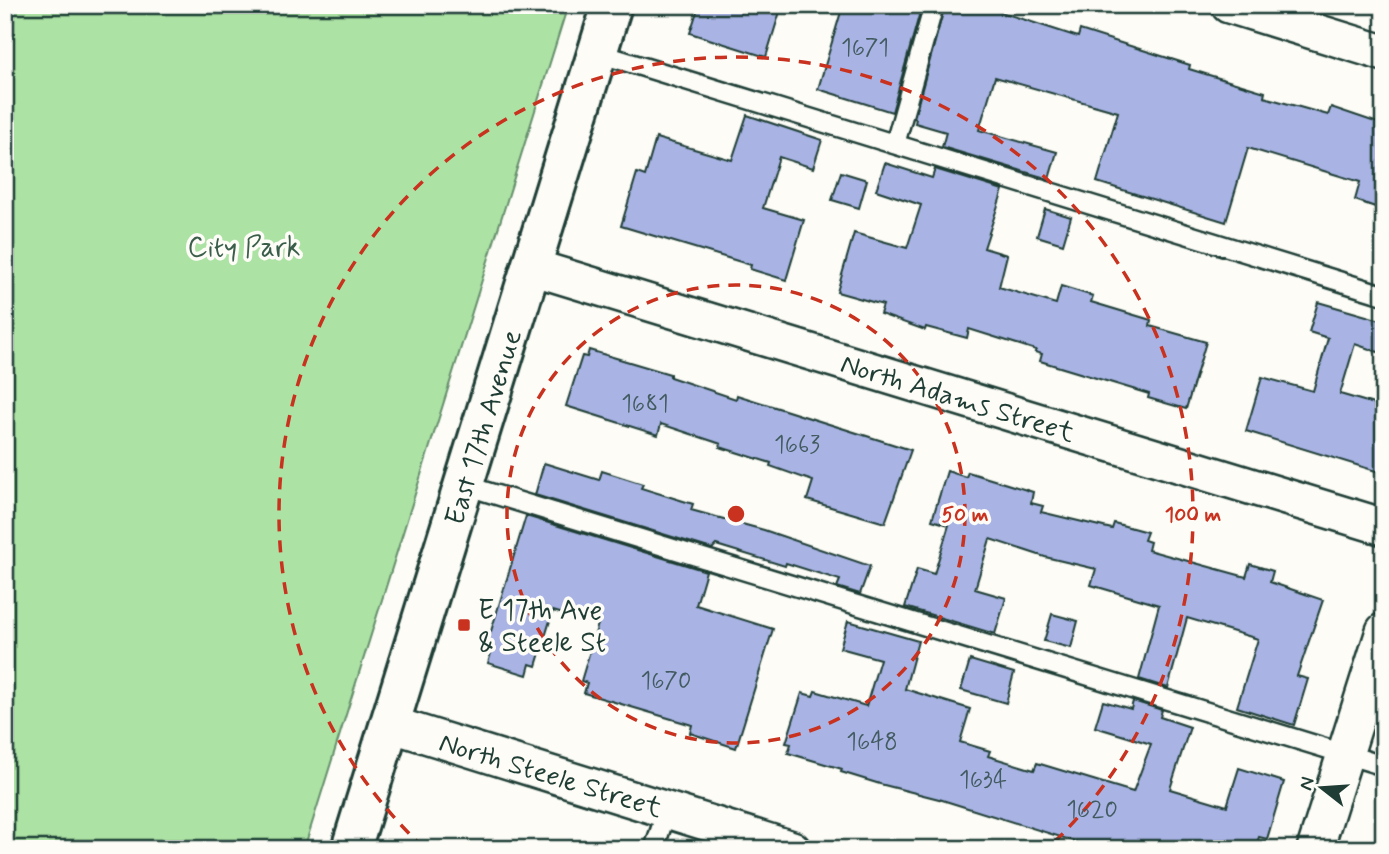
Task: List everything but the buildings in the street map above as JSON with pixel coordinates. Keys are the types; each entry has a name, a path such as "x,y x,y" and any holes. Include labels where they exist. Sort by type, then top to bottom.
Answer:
{"main road":[{"name":"East 17th Avenue","path":"351,849 612,5"}],"street":[{"path":"1229,5 1384,53"},
{"name":"North Adams Street","path":"532,267 1384,527"},
{"path":"1315,849 1384,631"},
{"name":"North Steele Street","path":"390,724 792,849"}],"lane":[{"path":"895,144 934,5"},
{"path":"598,53 1384,295"},
{"path":"464,485 1384,766"},
{"path":"654,849 667,810"}],"green space":[{"name":"City Park","path":"5,5 568,5 304,849 5,849"}],"place":[{"name":"E 17th Ave & Steele St","path":"464,625"}]}
